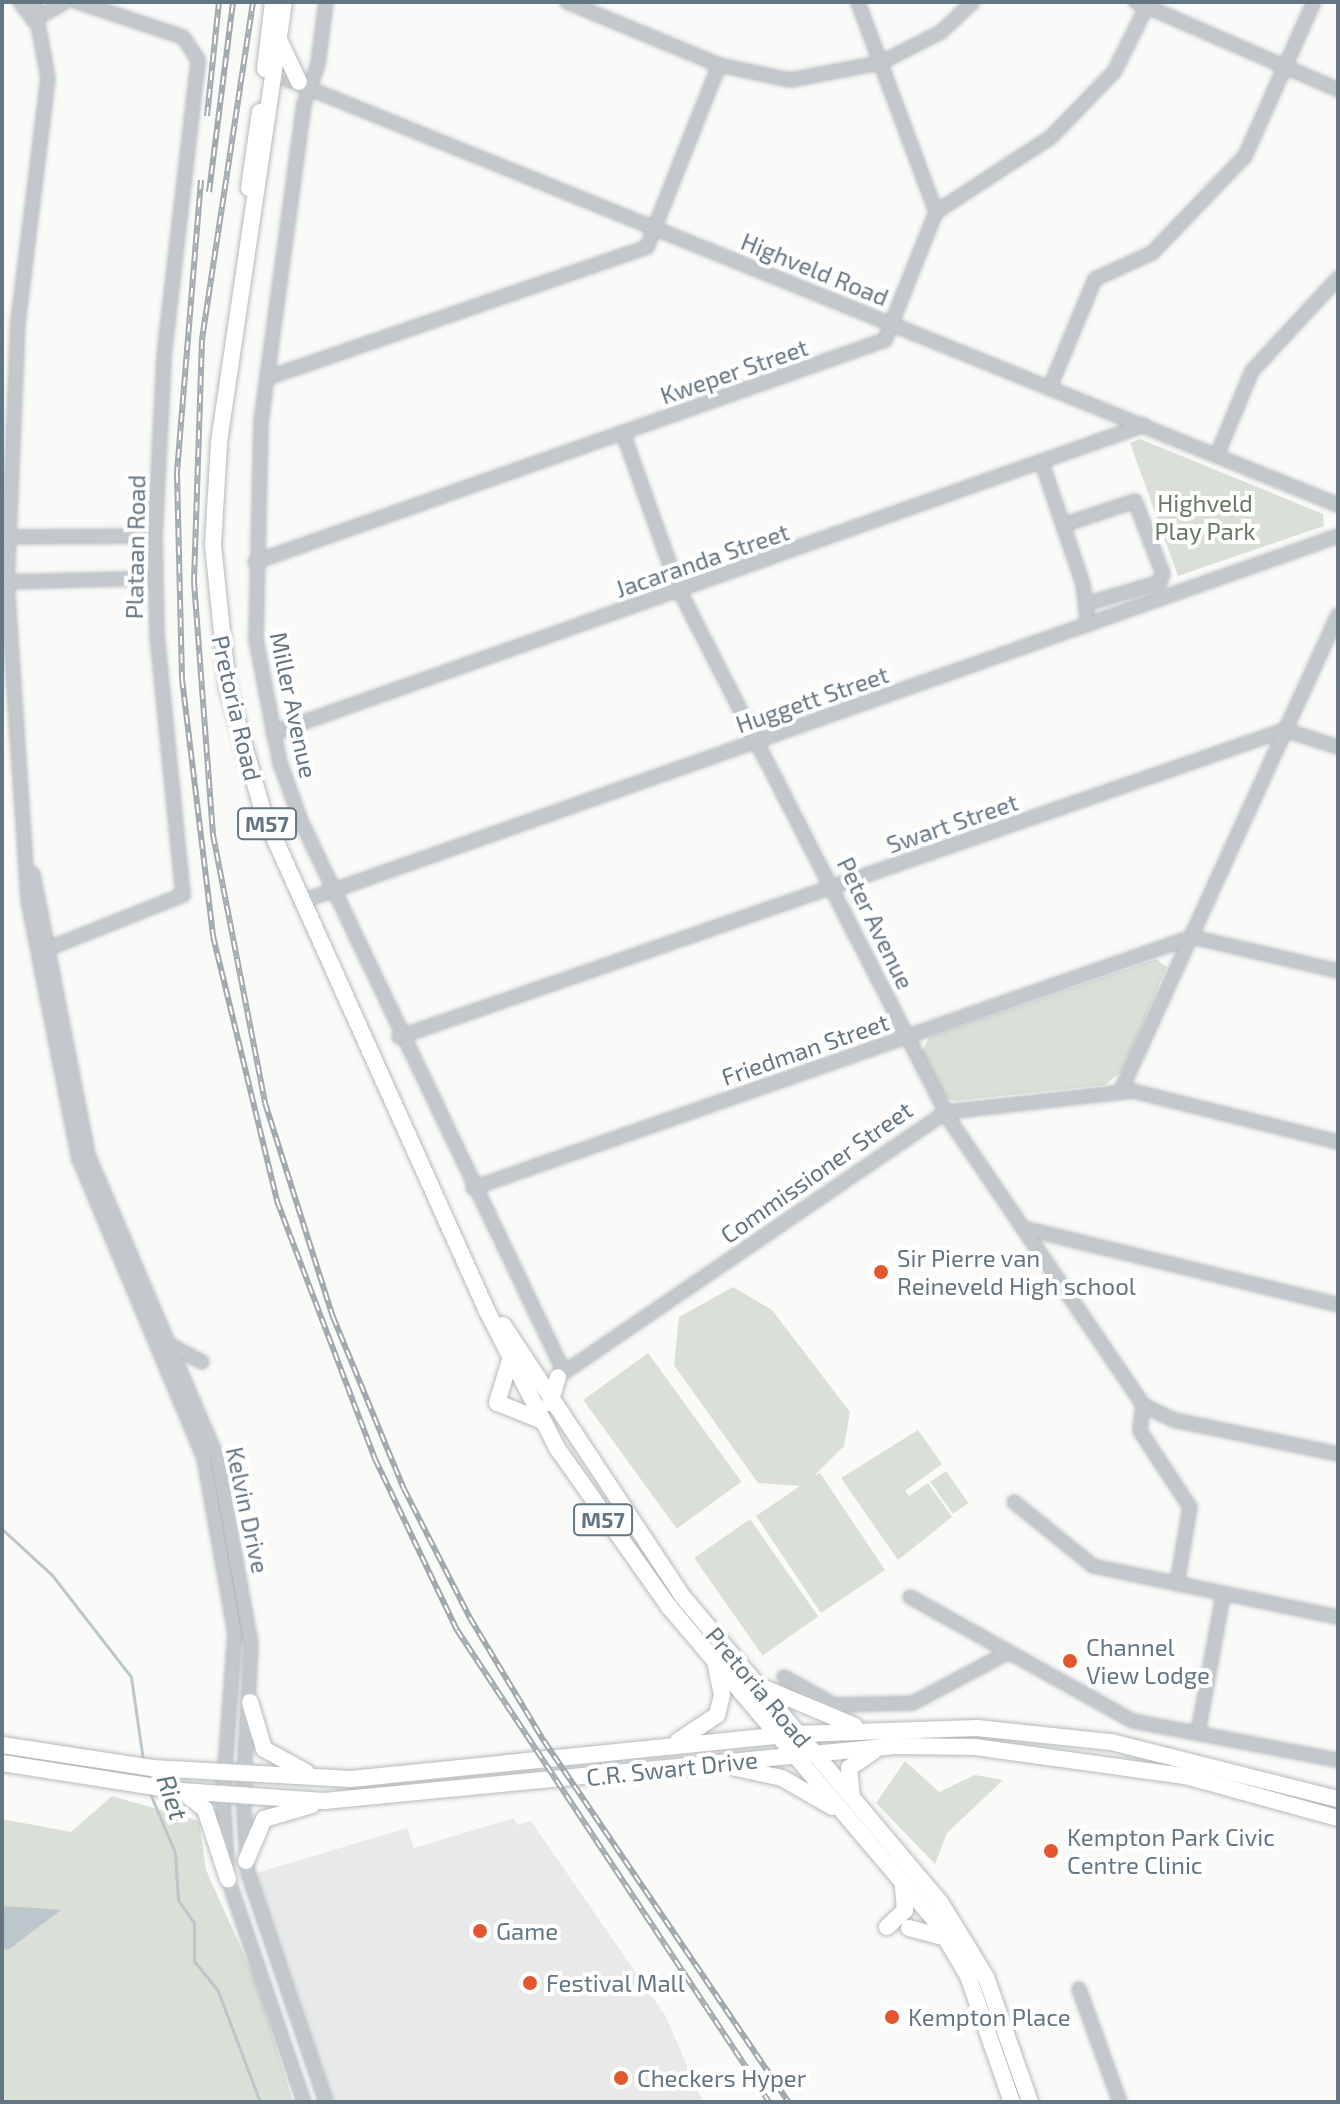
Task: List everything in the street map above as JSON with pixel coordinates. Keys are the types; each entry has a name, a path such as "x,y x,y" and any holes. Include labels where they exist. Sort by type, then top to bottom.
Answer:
{"main road":[{"name":"Pretoria Road","path":"273,2 270,72 233,336 215,494 218,627 250,774 300,902 474,1275 510,1360 540,1396 683,1597 853,1799 977,1958 1030,2102"},
{"name":"Pretoria Road","path":"233,336 272,98 270,72 280,41 284,2"},
{"path":"272,98 301,83 280,41"},
{"name":"Pretoria Road","path":"474,1275 540,1396 542,1420 592,1505 714,1660 947,1938 968,1976 1012,2102"},
{"path":"510,1360 497,1403 542,1420"},
{"path":"540,1396 561,1374"},
{"path":"662,1747 717,1715 722,1686 714,1660"},
{"path":"755,1681 805,1710 866,1729"},
{"path":"250,1702 256,1735 272,1758 351,1779"},
{"name":"C.R. Swart Drive","path":"2,1745 152,1768 225,1775 351,1779 797,1734 866,1729 977,1728 1111,1742 1338,1799"},
{"path":"853,1799 853,1761 894,1746"},
{"name":"C.R. Swart Drive","path":"2,1763 181,1791 324,1801 894,1746 1094,1760 1185,1776 1338,1818"},
{"path":"697,1765 767,1773 850,1819"},
{"path":"181,1791 205,1809 228,1879"},
{"path":"246,1861 264,1819 324,1801"},
{"path":"887,1927 905,1910 902,1882"},
{"path":"909,1928 947,1938"}],"street":[{"path":"20,2 38,18"},
{"path":"34,2 38,18"},
{"path":"38,18 65,2"},
{"name":"Plataan Road","path":"44,951 183,895 155,578 155,536 164,356 198,82 193,47 78,2"},
{"name":"M57","path":"301,83 318,64 326,2"},
{"path":"567,2 719,65 790,80 880,63 941,32 973,2"},
{"path":"858,2 936,212 1051,137 1114,72 1144,4 1338,90"},
{"path":"1050,387 1095,279 1152,253 1239,163 1314,2"},
{"name":"Kelvin Drive","path":"38,18 43,30 48,78 18,322 7,582 26,846 79,1159 208,1472 235,1633 223,1795 228,1879 304,2102"},
{"path":"267,378 642,250 655,227 719,65"},
{"name":"Highveld Road","path":"270,72 1338,505"},
{"name":"Miller Avenue","path":"301,83 267,378 255,562 255,628 273,733 330,890 561,1374"},
{"name":"Kweper Street","path":"255,562 875,346 893,324 936,212"},
{"path":"1217,455 1252,371 1338,278"},
{"name":"Jacaranda Street","path":"273,733 1144,425"},
{"name":"Peter Avenue","path":"623,433 679,590 761,740 946,1112 1143,1405"},
{"path":"1042,463 1086,604 1088,625"},
{"path":"1063,525 1135,501 1164,576 1086,604"},
{"path":"8,537 155,536"},
{"name":"Huggett Street","path":"300,902 1338,536"},
{"path":"7,582 155,578"},
{"path":"1121,1090 1338,615"},
{"path":"1285,730 1338,747"},
{"name":"Swart Street","path":"399,1037 1285,730"},
{"path":"1192,937 1338,971"},
{"name":"Friedman Street","path":"473,1188 1192,937"},
{"name":"Kelvin Drive","path":"44,951 88,1155 217,1457 251,1645 243,1796 246,1861 326,2102"},
{"name":"Commissioner Street","path":"561,1374 946,1112 1121,1090 1338,1142"},
{"path":"1023,1228 1338,1305"},
{"path":"170,1344 202,1362"},
{"path":"1177,1584 1190,1507 1140,1431 1143,1405 1174,1420 1338,1454"},
{"path":"1014,1502 1082,1562 1223,1595 1338,1617"},
{"path":"1198,1733 1223,1595"},
{"path":"910,1597 1122,1717 1338,1760"},
{"path":"784,1677 834,1705 913,1703 1007,1653"},
{"path":"1079,1989 1120,2102"}],"shaded area":[{"path":"514,1818 517,1825 531,1821 665,2015 703,2102 330,2102 253,1874 407,1828 414,1848"},
{"path":"2,1906 61,1910 8,1950 2,1949"}],"green space":[{"name":"Highveld Play Park","path":"1140,439 1323,514 1324,526 1178,576 1130,443"},
{"path":"1156,959 1167,967 1122,1071 1105,1085 955,1101 945,1099 921,1055 929,1037"},
{"path":"733,1287 772,1310 850,1412 844,1446 814,1476 820,1473 885,1570 821,1613 756,1516 800,1486 758,1483 674,1365 679,1317"},
{"path":"648,1353 741,1482 677,1529 583,1400"},
{"path":"918,1430 942,1464 905,1491 909,1496 928,1483 952,1517 898,1560 841,1478"},
{"path":"946,1471 968,1503 953,1514 930,1482"},
{"path":"750,1519 818,1616 763,1655 694,1558"},
{"path":"905,1761 939,1792 975,1775 1003,1780 947,1833 935,1864 876,1803"},
{"path":"112,1796 199,1821 206,1870 255,1979 293,2102 2,2102 2,1819 71,1832"}],"waterway":[{"name":"Riet","path":"2,1529 52,1575 131,1677 143,1760"},
{"name":"Riet","path":"149,1791 175,1853 178,1900 194,1923 194,1961 218,1991 260,2102"}],"railway":[{"path":"207,116 219,2"},
{"path":"209,192 233,2"},
{"path":"253,2 202,340 194,582 213,835 265,1103 333,1317 404,1489 470,1618 544,1741 788,2102"},
{"path":"201,180 177,474 182,679 213,936 277,1201 375,1459 457,1630 769,2102"}],"place":[{"name":"Sir Pierre van Reineveld High school","path":"881,1272"},
{"name":"Channel View Lodge","path":"1070,1661"},
{"name":"Kempton Park Civic Centre Clinic","path":"1051,1851"},
{"name":"Game","path":"480,1931"},
{"name":"Festival Mall","path":"530,1983"},
{"name":"Kempton Place","path":"892,2017"},
{"name":"Checkers Hyper","path":"621,2078"}]}
